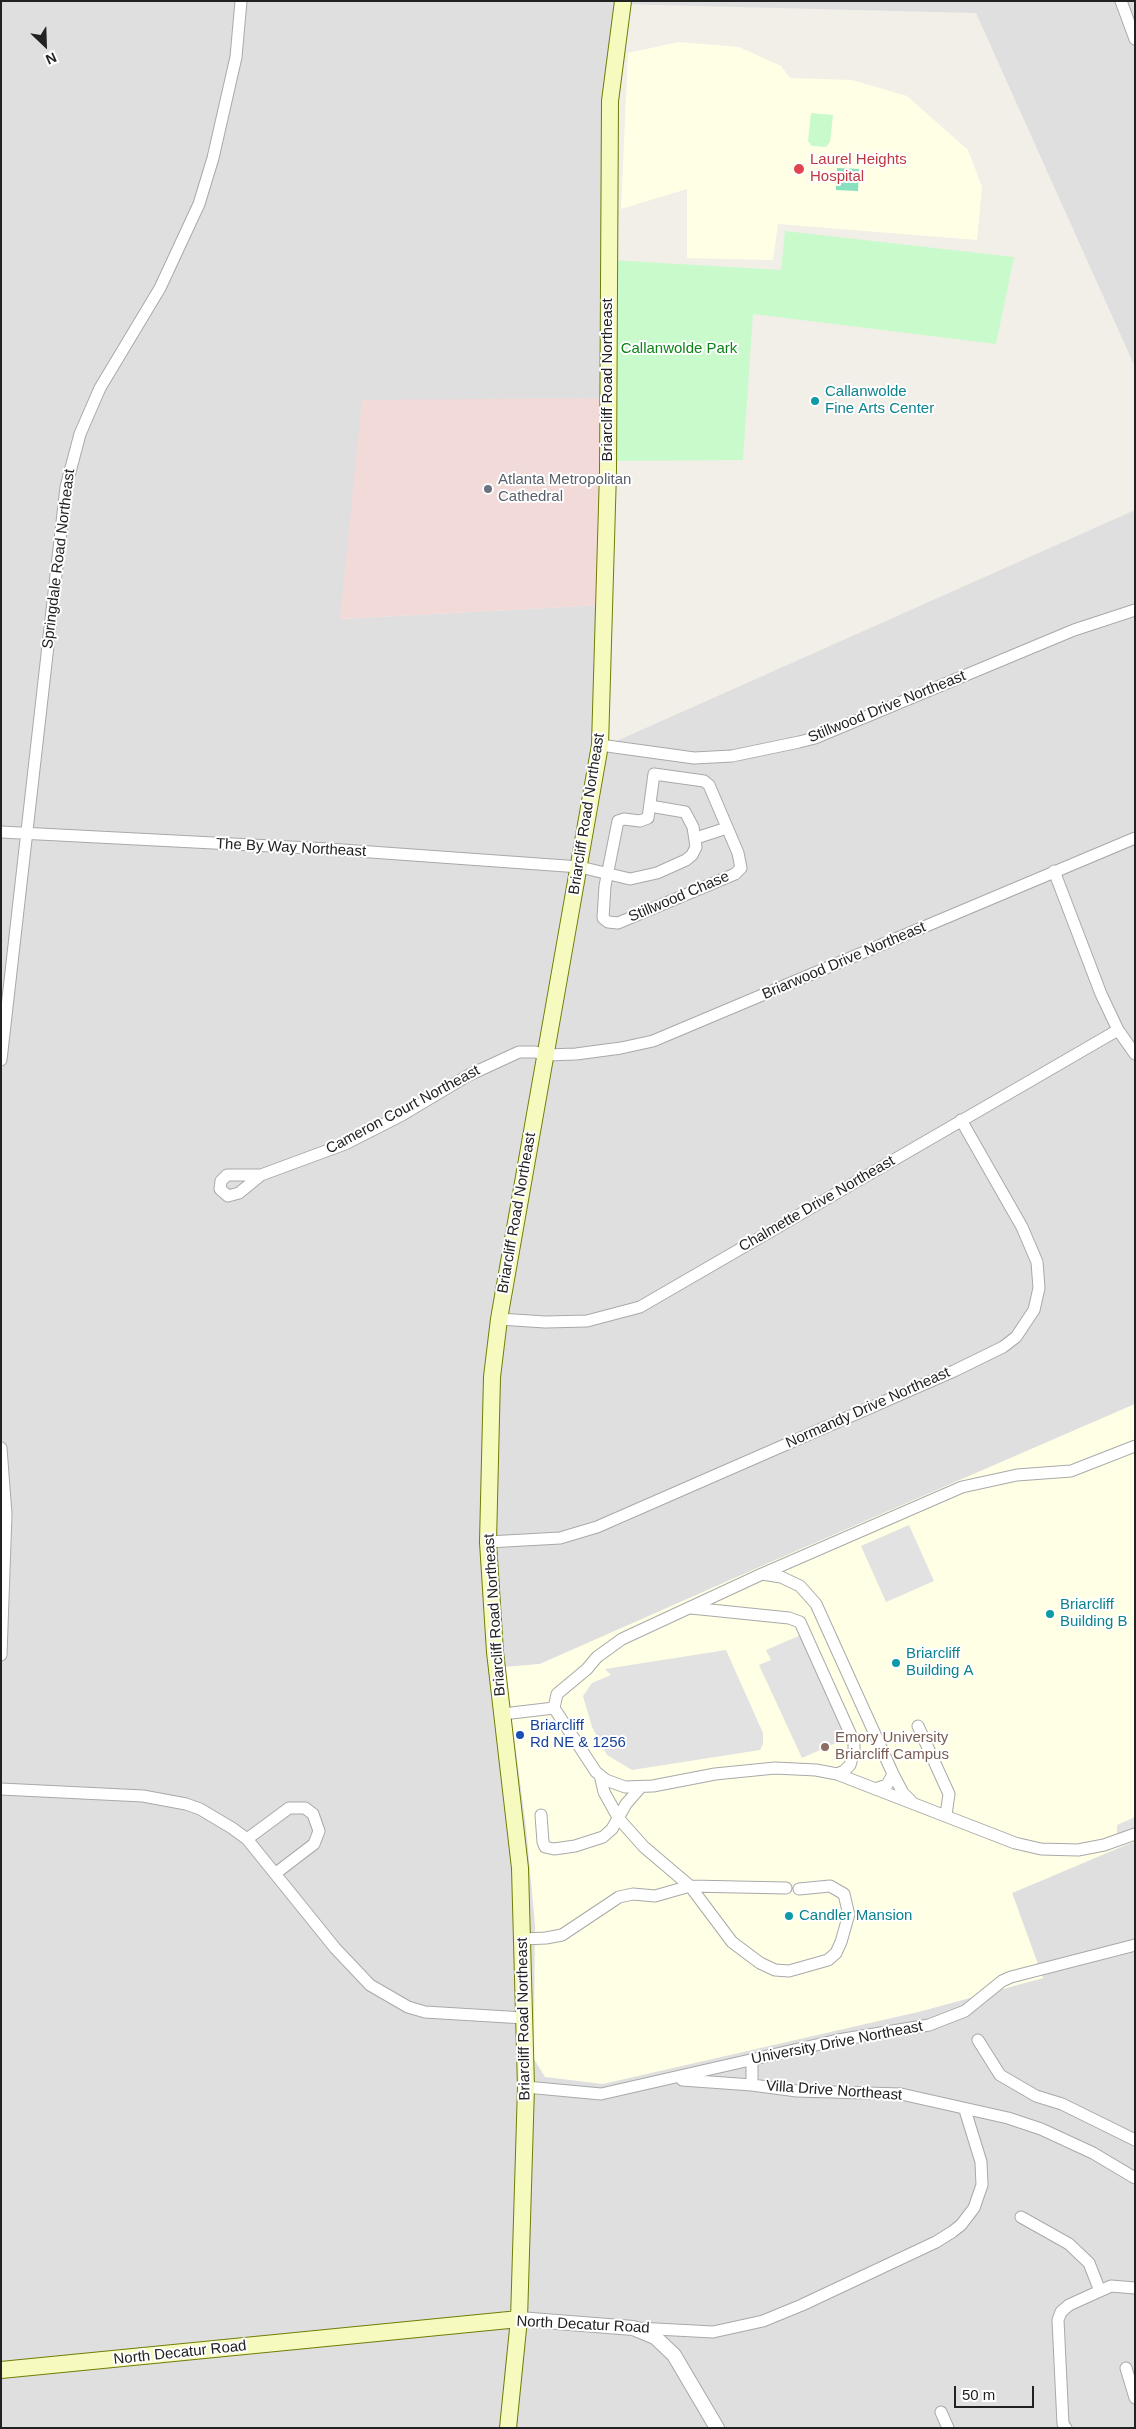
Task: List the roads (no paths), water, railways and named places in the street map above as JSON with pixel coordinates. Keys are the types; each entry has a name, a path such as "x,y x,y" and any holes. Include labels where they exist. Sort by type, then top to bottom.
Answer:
{"main road":[{"name":"Briarcliff Road Northeast","path":"508,2428 519,2319 526,2087 519,1852 493,1629 488,1542 490,1413 494,1350 499,1319 600,745 608,472 610,100 623,1"},
{"name":"North Decatur Road","path":"1,2370 519,2319"}],"street":[{"name":"Springdale Road Northeast","path":"1,1060 66,487 74,452 100,388 160,288 199,204 213,158 236,58 241,1"},
{"path":"1121,1 1135,39"},
{"name":"Stillwood Drive Northeast","path":"600,745 682,758 732,756 815,738 1074,630 1135,610"},
{"path":"680,778 682,758"},
{"name":"Stillwood Chase","path":"654,774 680,778 704,781 709,785 741,861 741,868 735,874 618,924 608,922 604,918 606,875 618,821 624,819 640,821 648,818 654,774"},
{"path":"650,806 685,812 693,827 696,838 727,828"},
{"name":"The By Way Northeast","path":"1,832 337,850 580,867"},
{"name":"Stillwood Chase","path":"580,867 606,875 630,879 657,873 690,858 696,847 696,838"},
{"name":"Briarwood Drive Northeast","path":"546,1055 605,1051 653,1040 1135,838"},
{"path":"1054,871 1082,950 1118,1030 1135,1054"},
{"name":"Chalmette Drive Northeast","path":"499,1319 545,1322 587,1321 640,1307 1118,1030"},
{"name":"Cameron Court Northeast","path":"261,1175 345,1144 402,1114 469,1075 520,1052 535,1052 546,1055"},
{"name":"Normandy Drive Northeast","path":"488,1542 560,1538 597,1528 954,1371 1003,1347 1016,1338 1034,1310 1039,1288 1037,1262 1022,1227 961,1120"},
{"path":"798,1889 830,1886 844,1894 848,1912 841,1942 836,1953 828,1960 789,1971 775,1970 760,1963 732,1942 690,1886 644,1847 619,1819 604,1792 600,1775 554,1708 557,1694 608,1649 642,1629 762,1574 962,1487 1017,1475 1071,1471 1135,1446"},
{"path":"1,1448 6,1514 1,1654"},
{"path":"762,1574 781,1577 796,1583 809,1594 816,1604 892,1774 903,1793 912,1802"},
{"path":"689,1608 789,1618 800,1622 854,1742 854,1751 850,1765 844,1771 837,1774"},
{"path":"503,1714 554,1708"},
{"path":"918,1726 949,1794 946,1815"},
{"path":"600,1775 614,1784 640,1788 715,1774 775,1768 816,1770 837,1774 1015,1843 1042,1849 1078,1850 1104,1845 1135,1834"},
{"path":"875,1789 887,1785 892,1774"},
{"path":"542,1814 543,1842 545,1847 554,1849 575,1846 603,1836 619,1819 626,1804 640,1788"},
{"path":"1,1789 143,1796 186,1804 216,1817 247,1839 341,1954 370,1985 393,2000 426,2012 524,2018"},
{"path":"247,1839 289,1808 304,1808 313,1814 319,1831 314,1844 276,1873"},
{"path":"523,1939 562,1935 619,1897 633,1894 655,1896 690,1886 786,1888"},
{"name":"University Drive Northeast","path":"526,2087 601,2094 838,2040 911,2029 942,2021 965,2011 1002,1981 1011,1977 1135,1945"},
{"path":"978,2040 1000,2075 1036,2096 1062,2104 1135,2140"},
{"path":"752,2059 752,2085"},
{"name":"Villa Drive Northeast","path":"671,2079 752,2085 797,2091 901,2094 965,2110 1008,2118 1041,2129 1094,2153 1135,2178"},
{"name":"North Decatur Road","path":"519,2319 713,2332 763,2321 811,2301 936,2242 961,2225 974,2208 982,2185 981,2162 965,2110"},
{"path":"1022,2217 1069,2244 1088,2262 1100,2291"},
{"path":"1062,2427 1058,2320 1061,2312 1069,2305 1111,2286 1135,2288"},
{"path":"634,2328 655,2337 668,2348 717,2428"},
{"path":"1126,2368 1135,2398"},
{"path":"941,2412 948,2428"}],"place":[{"name":"Laurel Heights Hospital","path":"799,169"},
{"name":"Callanwolde Fine Arts Center","path":"815,401"},
{"name":"Atlanta Metropolitan Cathedral","path":"488,489"},
{"name":"Briarcliff Building B","path":"1050,1614"},
{"name":"Briarcliff Building A","path":"896,1663"},
{"name":"Briarcliff Rd NE & 1256","path":"520,1735"},
{"name":"Emory University Briarcliff Campus","path":"825,1747"},
{"name":"Candler Mansion","path":"789,1916"}],"park label":[{"name":"Callanwolde Park","path":"679,349"}]}
